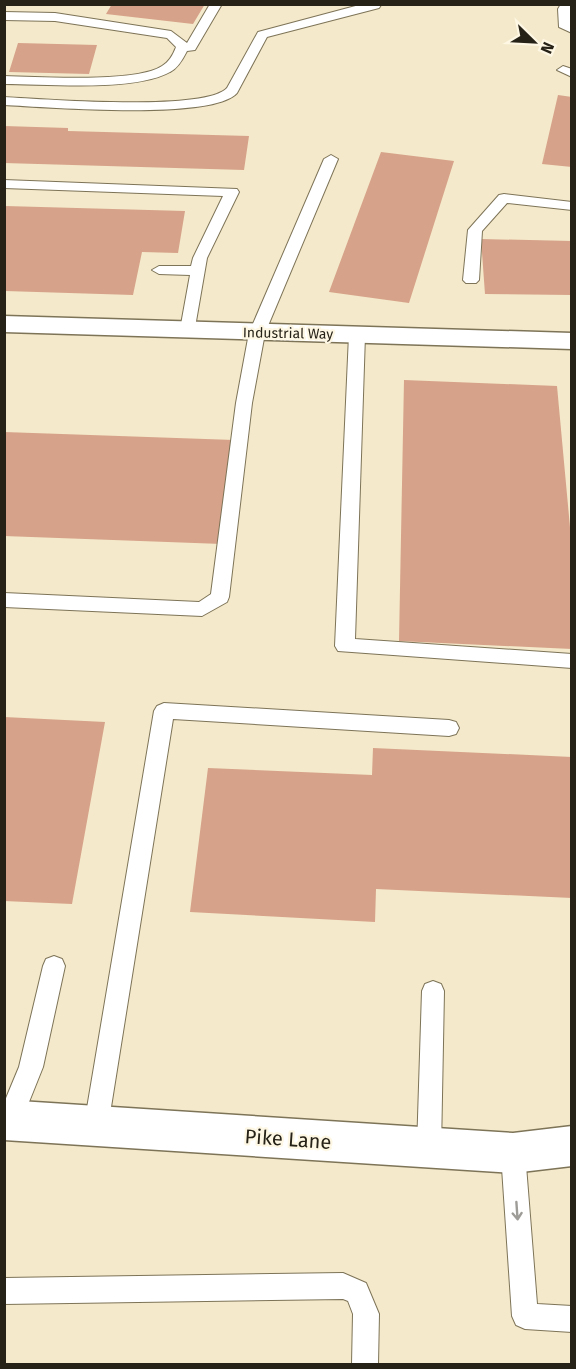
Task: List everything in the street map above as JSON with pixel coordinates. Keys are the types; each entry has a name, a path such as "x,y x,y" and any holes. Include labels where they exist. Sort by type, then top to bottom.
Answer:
{"street":[{"name":"Industrial Way","path":"4,324 572,341"},
{"name":"Pike Lane","path":"6,1125 96,1126 513,1153 572,1146"}],"lane":[{"path":"55,17 64,4"},
{"path":"4,16 55,17 171,35 182,47 191,47 216,4"},
{"path":"567,4 564,9 565,27 572,29"},
{"path":"4,101 148,105 219,101 231,93 262,35 375,5"},
{"path":"4,80 142,78 165,70 178,59 182,47"},
{"path":"4,600 202,609 220,597 244,404 257,333 331,159"},
{"path":"4,184 232,192 200,258 188,330"},
{"path":"471,280 475,230 504,198 572,206"},
{"path":"159,270 198,271"},
{"path":"357,334 345,646 572,661"},
{"path":"96,1126 164,711 448,728"},
{"path":"6,1125 31,1067 54,966"},
{"path":"429,1149 433,991"},
{"path":"513,1153 525,1316 572,1319"},
{"path":"4,1291 343,1286 357,1292 366,1314 365,1365"}],"building":[{"path":"112,4 205,4 193,24 106,14"},
{"path":"18,43 97,45 89,74 9,72"},
{"path":"558,95 572,97 572,167 542,164"},
{"path":"4,126 68,128 68,131 249,136 244,170 4,163"},
{"path":"381,152 454,161 409,303 329,292"},
{"path":"5,206 185,211 178,253 142,252 133,295 5,291"},
{"path":"481,239 572,241 572,295 485,294"},
{"path":"404,380 557,386 572,549 572,649 399,641"},
{"path":"4,432 234,440 222,544 4,536"},
{"path":"4,717 105,722 72,904 4,901"},
{"path":"373,748 572,757 572,898 376,889 375,922 190,912 208,768 372,775"}]}
